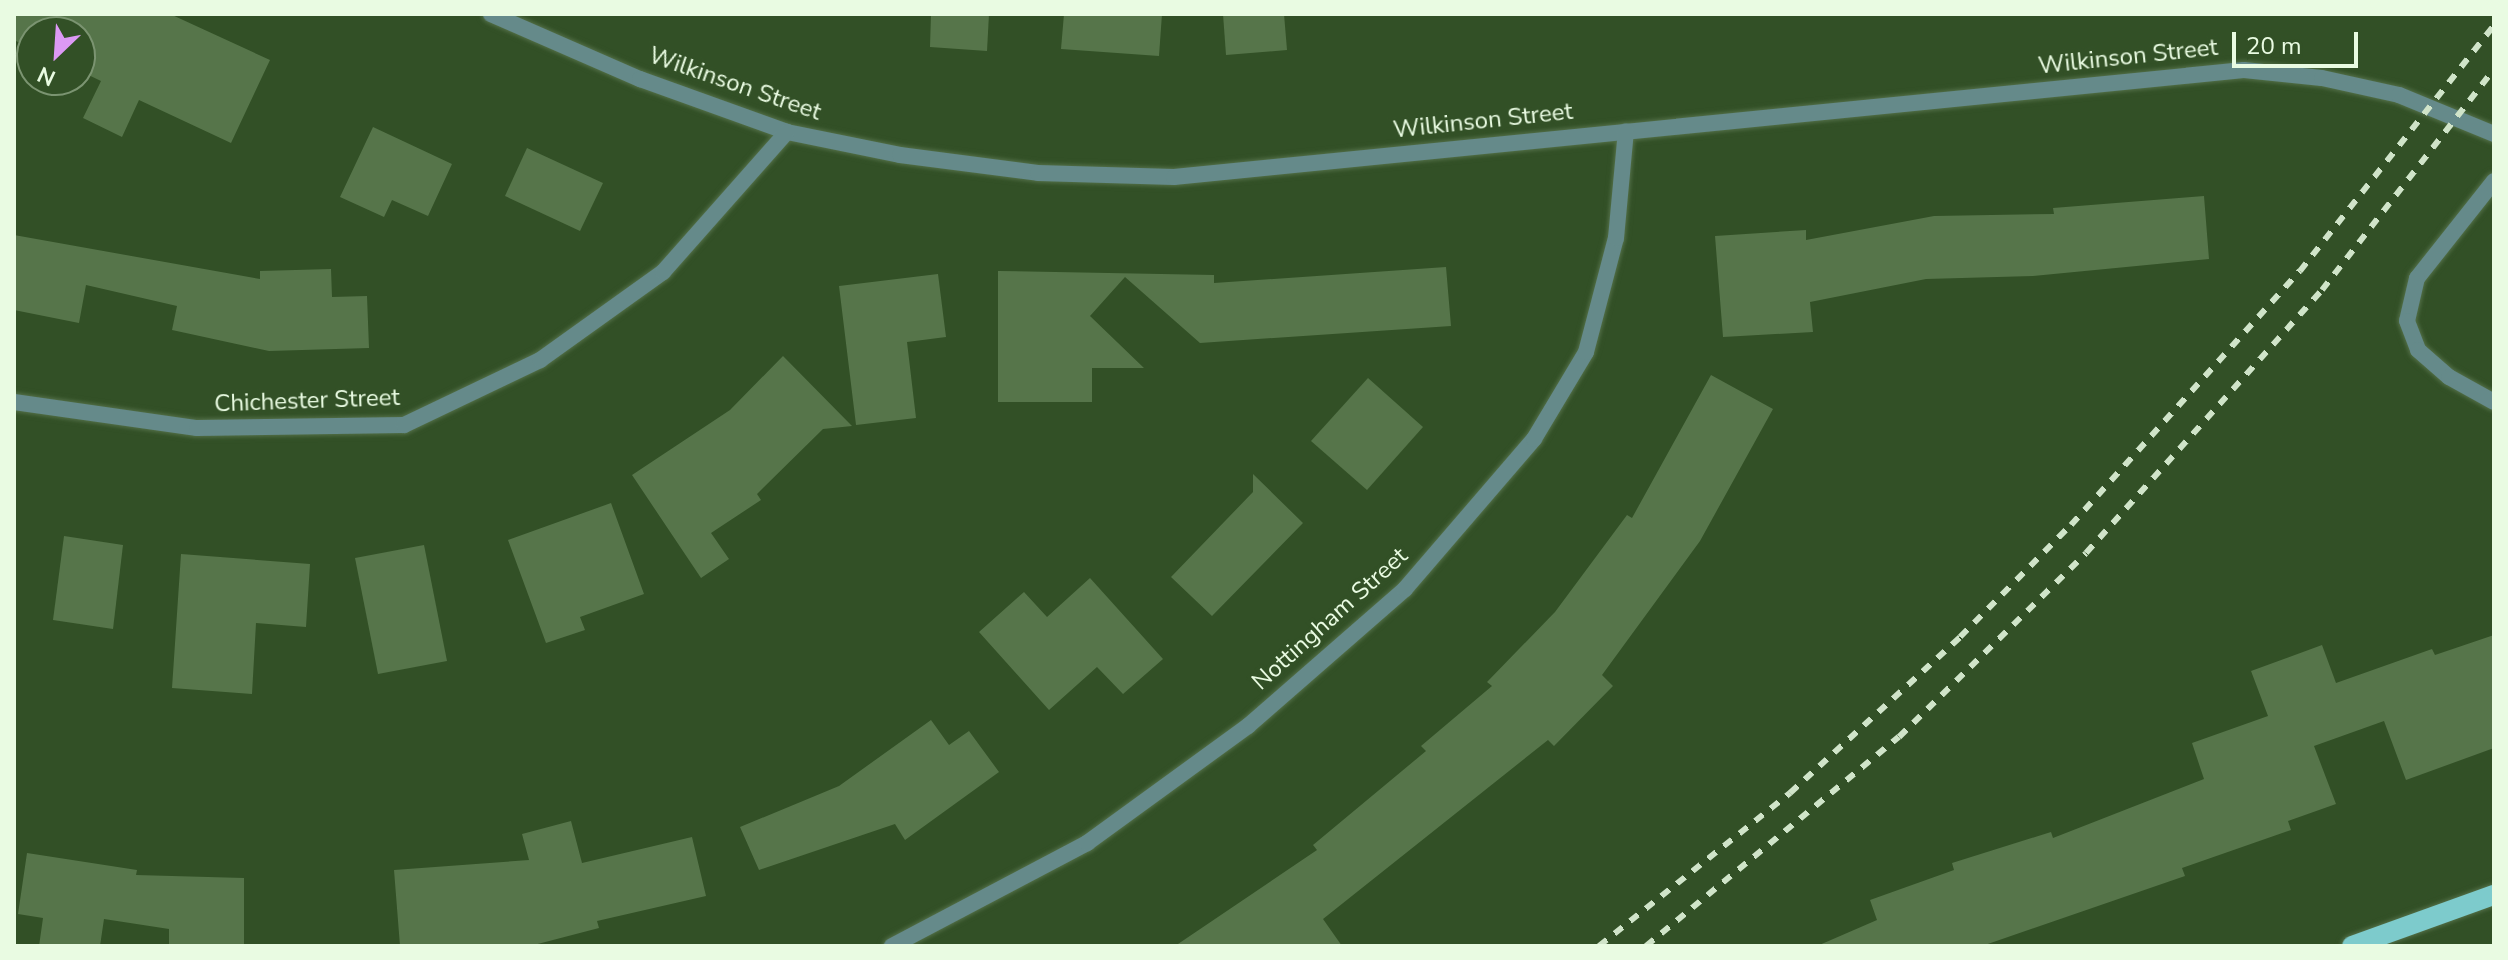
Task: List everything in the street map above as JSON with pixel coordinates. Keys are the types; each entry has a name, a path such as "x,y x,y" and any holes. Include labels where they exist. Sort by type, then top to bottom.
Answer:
{"main road":[{"path":"2352,946 2494,895"}],"street":[{"name":"Wilkinson Street","path":"491,14 640,79 787,132 900,155 1038,173 1174,177 2244,70 2322,78 2399,95 2494,134"},
{"name":"Nottingham Street","path":"892,946 1087,843 1248,726 1405,589 1534,439 1586,352 1616,238 1626,131"},
{"name":"Chichester Street","path":"14,402 197,428 404,425 540,360 663,272 787,132"},
{"path":"2494,181 2467,221 2417,278 2407,321 2418,350 2449,377 2494,402"}],"building":[{"path":"14,14 170,14 270,60 231,143 139,100 122,137 83,118 101,81 96,79 96,16 16,16 14,40"},
{"path":"931,14 989,14 987,51 930,47"},
{"path":"1064,14 1162,14 1159,56 1061,49"},
{"path":"1223,14 1284,14 1287,50 1226,55"},
{"path":"373,127 452,164 428,216 392,200 384,217 340,197"},
{"path":"527,148 603,183 580,231 505,196"},
{"path":"2204,196 2209,259 2033,276 1926,279 1810,302 1813,332 1723,337 1715,236 1806,230 1806,240 1934,216 2054,214 2053,208"},
{"path":"14,235 260,279 260,271 331,269 332,297 367,296 369,348 269,351 172,330 177,306 86,285 79,323 14,310"},
{"path":"1446,267 1451,326 1200,343 1125,277 1090,316 1144,368 1092,368 1092,402 998,402 998,271 1214,275 1214,283"},
{"path":"938,274 946,337 907,342 916,418 856,425 839,286"},
{"path":"783,356 852,426 823,429 757,494 761,500 711,533 729,559 701,578 632,475 730,410"},
{"path":"1711,375 1773,409 1700,541 1602,675 1613,686 1554,746 1548,740 1323,919 1342,946 1175,946 1317,850 1313,845 1426,751 1421,746 1492,686 1487,682 1555,612 1627,515 1632,518"},
{"path":"1368,378 1423,427 1367,490 1311,441"},
{"path":"1253,474 1303,523 1212,616 1171,577 1253,492"},
{"path":"611,503 644,594 580,617 585,630 546,643 508,540"},
{"path":"64,536 123,545 113,629 53,620"},
{"path":"424,545 447,661 378,674 355,558"},
{"path":"181,554 310,564 306,627 256,623 252,694 172,688"},
{"path":"1090,578 1163,659 1123,694 1097,667 1049,710 979,632 1024,592 1047,617"},
{"path":"2494,635 2494,748 2406,780 2384,721 2314,746 2336,804 2288,821 2291,830 2182,868 2185,876 1982,946 1817,946 1877,920 1870,900 1954,870 1952,863 2051,832 2053,838 2204,779 2192,743 2268,716 2251,671 2322,645 2336,683 2432,649 2435,655"},
{"path":"931,720 949,745 969,731 999,772 905,840 895,824 759,870 740,827 839,786"},
{"path":"571,821 582,863 692,837 706,896 597,921 599,928 530,946 400,946 394,870 529,860 522,834"},
{"path":"27,853 137,870 136,875 244,878 244,946 169,946 169,929 104,919 100,946 39,946 43,918 18,914"}],"railway":[{"path":"1599,946 1790,793 1960,637 2071,525 2300,271 2494,25"},
{"path":"1646,946 1899,737 2086,553 2322,290 2494,69"}]}
